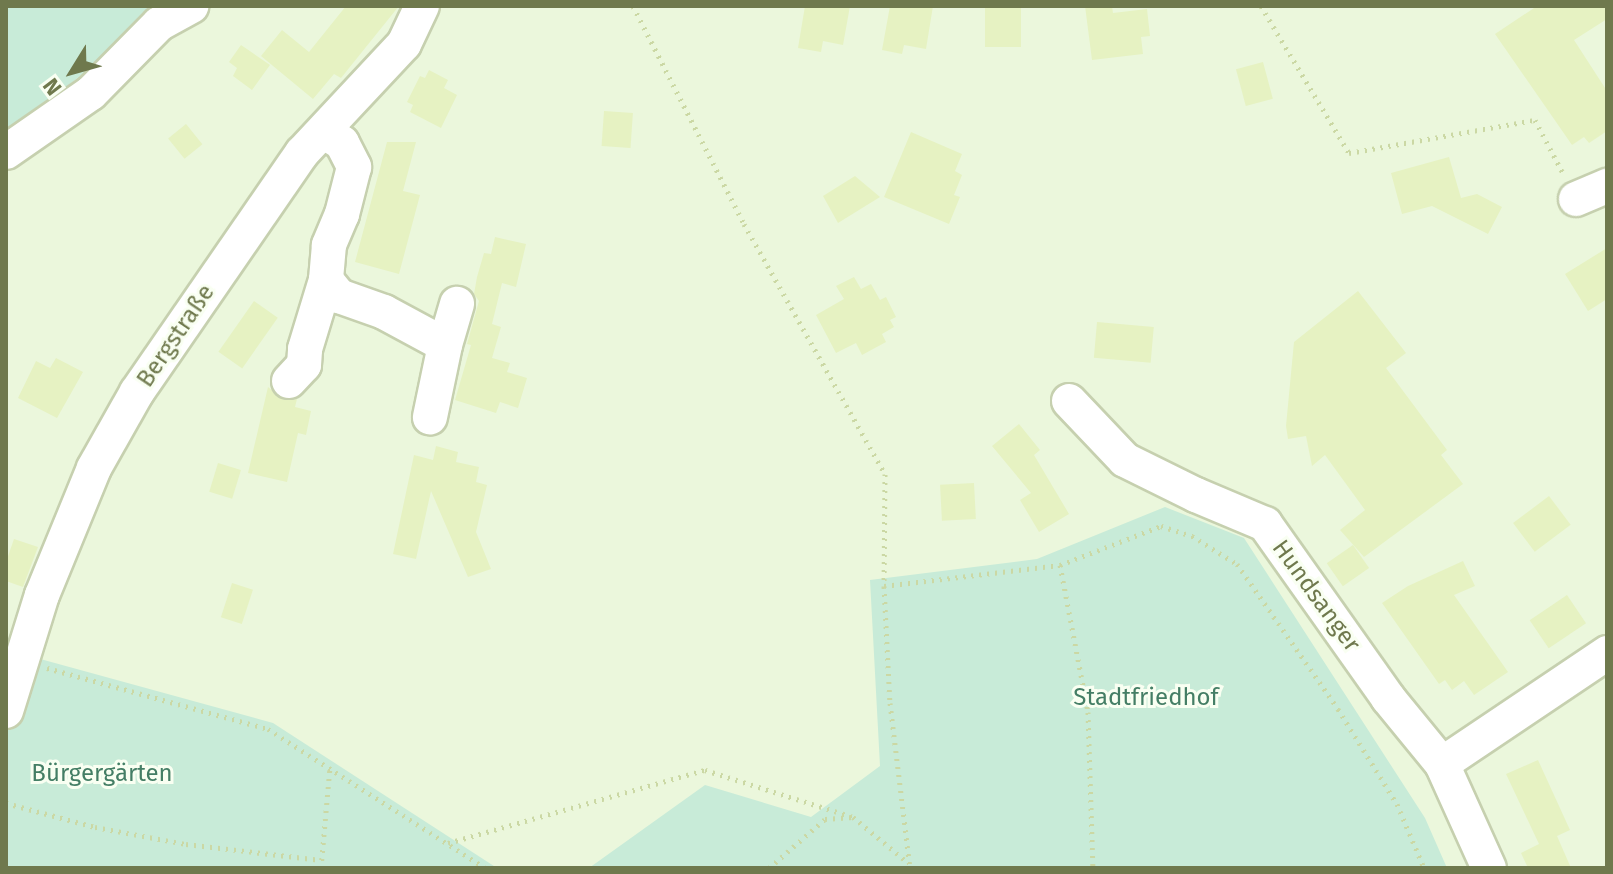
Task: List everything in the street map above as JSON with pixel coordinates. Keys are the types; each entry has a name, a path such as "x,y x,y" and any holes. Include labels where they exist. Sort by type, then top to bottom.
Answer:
{"street":[{"path":"6,152 91,93 159,24 191,6"},
{"name":"Bergstraße","path":"6,711 42,595 94,468 137,392 302,153 404,44 422,6"},
{"path":"289,381 304,365 326,280 329,245 347,199 354,167 342,143 324,132"},
{"path":"326,280 339,296 384,312 445,345"},
{"path":"430,417 457,304"},
{"name":"Hundsanger","path":"1069,401 1125,460 1265,524 1388,698 1442,764 1489,868"},
{"path":"1442,764 1607,653"}],"path":[{"path":"633,6 744,224 885,474 884,586 890,703 910,868"},
{"path":"1261,6 1349,153 1535,120 1592,192"},
{"path":"884,586 1060,565 1161,526 1192,536 1237,564 1338,709 1397,804 1424,868"},
{"path":"1060,565 1088,712 1093,868"},
{"path":"22,661 268,729 485,868"},
{"path":"321,868 330,767"},
{"path":"447,843 705,770 853,817 907,861"},
{"path":"6,803 95,827 186,844 321,860"},
{"path":"769,868 825,819 853,817"}],"shaded area":[{"path":"170,6 1607,6 1607,868 6,868 6,134"}],"green space":[{"path":"6,6 170,6 6,134"},
{"name":"Stadtfriedhof","path":"1165,507 1244,538 1425,818 1447,868 589,868 705,785 811,817 880,766 870,580 1037,559"},
{"name":"Bürgergärten","path":"33,657 273,723 497,868 6,868 6,730"}],"building":[{"path":"346,6 399,6 341,78 334,74 313,99 261,56 282,30 309,52"},
{"path":"805,6 850,6 843,45 823,41 821,52 798,48"},
{"path":"890,6 933,6 926,49 904,45 902,54 882,50"},
{"path":"985,6 1021,6 1021,47 985,47"},
{"path":"1085,6 1112,6 1113,13 1147,9 1150,36 1141,37 1143,54 1092,60"},
{"path":"1537,6 1607,6 1607,19 1574,40 1607,91 1607,131 1589,143 1584,137 1572,145 1495,34"},
{"path":"241,45 270,65 252,90 233,76 237,68 229,62"},
{"path":"1263,62 1273,99 1246,106 1236,69"},
{"path":"429,70 448,80 444,88 457,95 441,128 410,112 413,105 407,102 420,76 425,78"},
{"path":"604,111 633,113 630,148 602,146"},
{"path":"186,124 202,144 184,159 168,138"},
{"path":"911,132 962,154 955,171 962,175 954,195 960,197 949,224 884,197"},
{"path":"387,142 416,142 403,191 420,195 399,274 355,262"},
{"path":"1449,157 1461,198 1477,194 1502,207 1488,234 1432,206 1402,214 1391,173"},
{"path":"855,176 880,197 838,223 823,196"},
{"path":"495,237 526,244 516,287 502,283 492,324 501,327 492,358 510,363 507,372 527,378 518,408 500,402 496,413 455,400 471,345 467,344 479,301 474,294 477,277 484,253 491,254"},
{"path":"1607,248 1607,299 1588,311 1565,274"},
{"path":"854,277 861,289 871,284 880,300 886,297 896,317 890,320 894,327 882,334 886,342 862,355 856,343 836,353 816,315 844,299 836,286"},
{"path":"1358,291 1406,353 1386,368 1447,450 1441,455 1463,484 1364,557 1340,530 1365,510 1325,455 1312,466 1306,436 1288,439 1286,426 1294,342"},
{"path":"254,301 278,318 242,368 218,352"},
{"path":"1097,322 1154,327 1151,363 1094,358"},
{"path":"56,358 83,372 57,418 18,398 36,361 50,368"},
{"path":"268,387 284,400 297,399 295,407 311,411 306,435 298,433 287,482 248,473"},
{"path":"1019,424 1040,450 1034,455 1069,514 1039,532 1020,500 1031,493 992,446"},
{"path":"436,446 458,452 456,462 479,467 476,482 487,485 476,532 491,569 468,577 431,491 416,559 393,554 414,455 433,460"},
{"path":"218,463 241,470 232,499 209,492"},
{"path":"974,483 976,519 942,521 940,485"},
{"path":"1549,496 1571,525 1535,552 1513,523"},
{"path":"14,539 38,547 23,587 6,581 6,562"},
{"path":"1353,545 1369,568 1343,586 1327,563"},
{"path":"1463,561 1475,586 1454,595 1508,672 1474,695 1464,681 1452,690 1445,680 1439,684 1382,603 1408,586"},
{"path":"232,583 253,590 242,624 221,617"},
{"path":"1567,595 1586,623 1549,648 1530,620"},
{"path":"1538,760 1570,830 1557,836 1571,868 1528,868 1521,853 1539,844 1506,774"}]}
